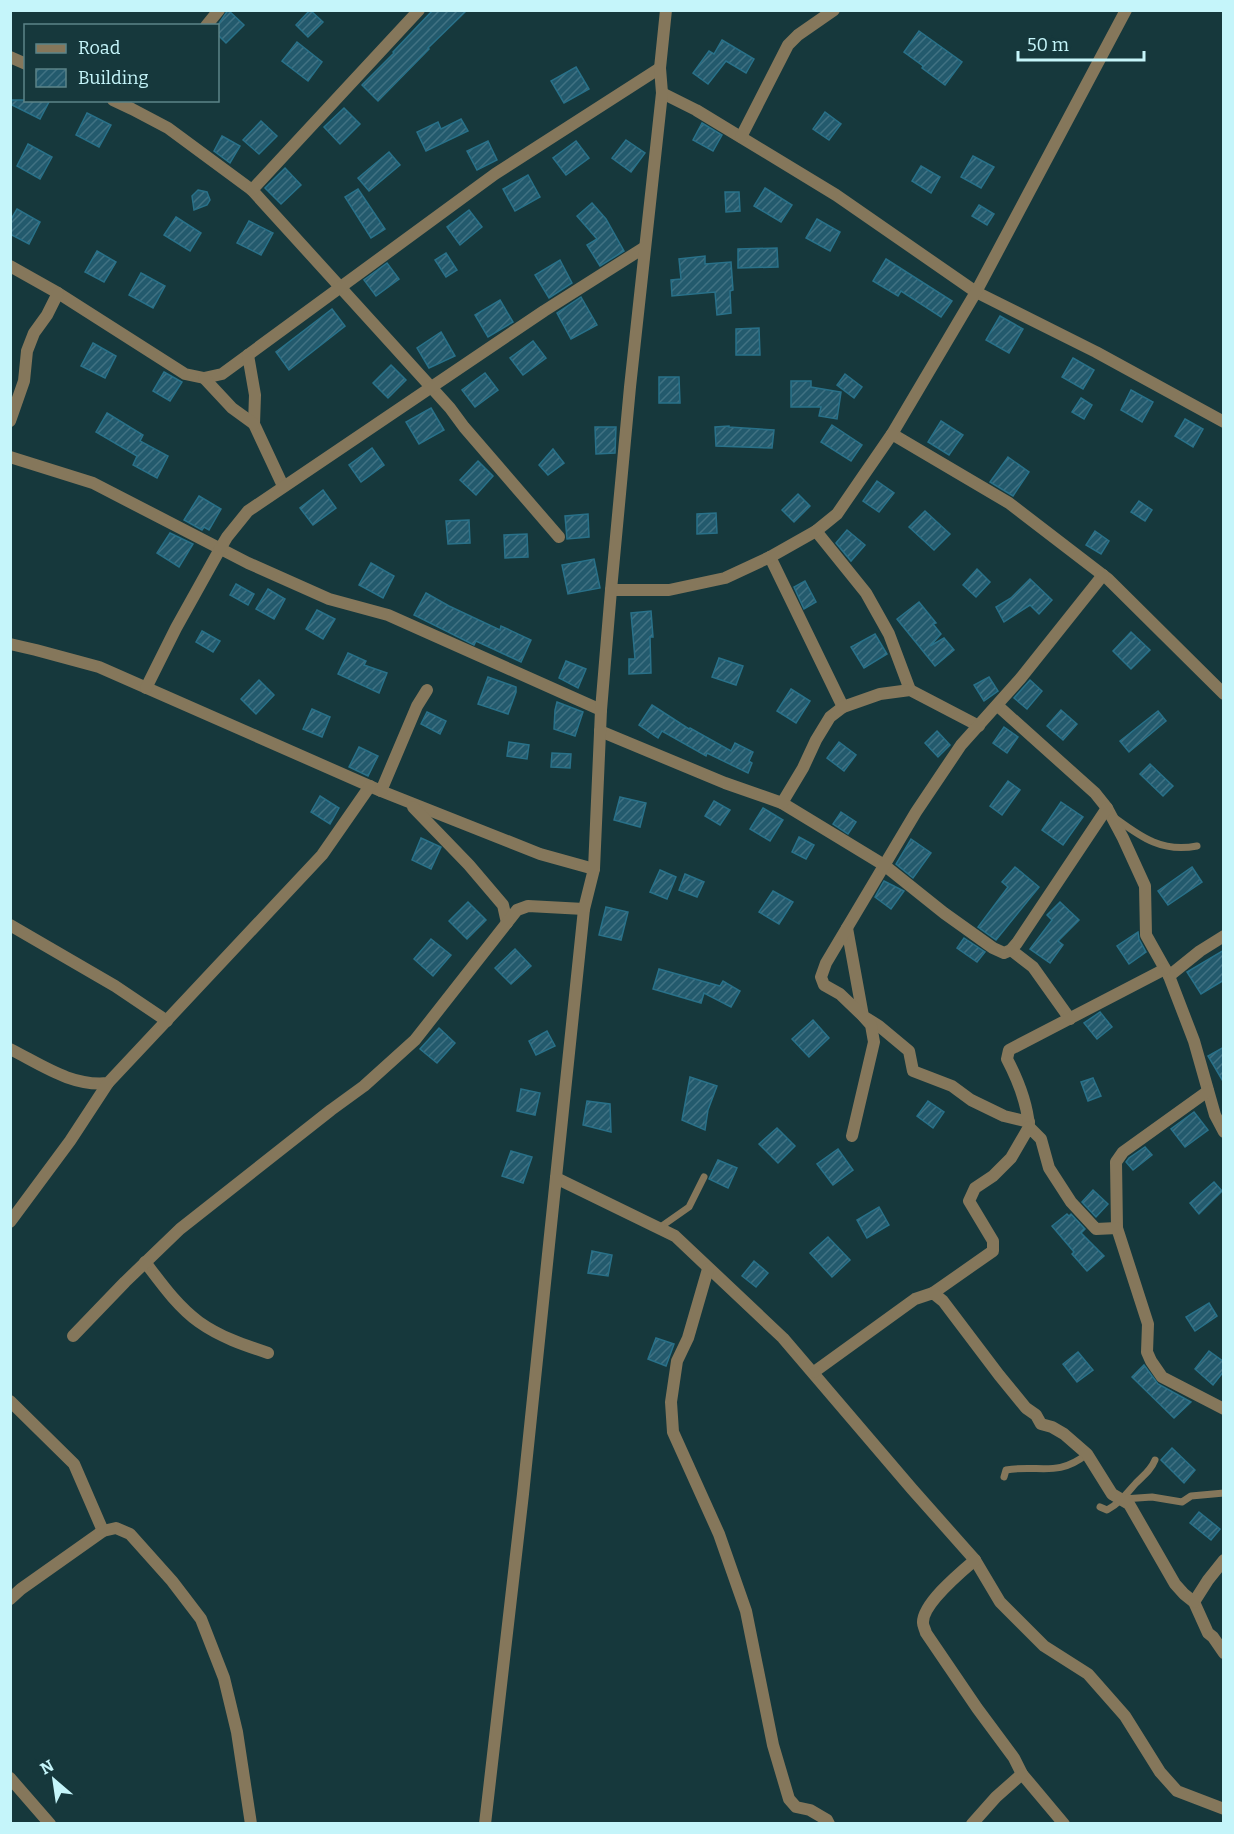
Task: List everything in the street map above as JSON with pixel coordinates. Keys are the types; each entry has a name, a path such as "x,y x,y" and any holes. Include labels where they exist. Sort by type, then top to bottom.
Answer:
{"street":[{"path":"208,24 219,10"},
{"path":"252,190 419,10"},
{"path":"485,1824 523,1494 584,909 594,869 601,710 611,590 662,93 660,68 666,10"},
{"path":"741,137 788,45 798,35 834,10"},
{"path":"611,590 669,590 724,578 770,557 816,531 837,514 892,434 976,292 1126,10"},
{"path":"10,57 24,63"},
{"path":"10,266 58,293 185,374 204,378 222,374 495,174 660,68"},
{"path":"662,93 696,110 836,195 976,292 1096,352 1224,422"},
{"path":"135,105 252,190 431,387 559,537"},
{"path":"146,688 220,549 248,511 544,311 645,247"},
{"path":"10,421 24,381 27,351 34,333 58,293"},
{"path":"248,355 255,395 254,424 283,486"},
{"path":"204,378 232,408 254,424"},
{"path":"892,434 1009,503 1103,575 1224,694"},
{"path":"10,457 93,483 220,549 329,599 388,615 601,710"},
{"path":"816,531 866,593 890,634 910,690"},
{"path":"770,557 843,707"},
{"path":"852,1136 874,1042 871,1025 840,994 824,985 821,977 826,963 916,812 961,745 998,706 1103,575"},
{"path":"10,644 99,668 375,789 540,854 594,869"},
{"path":"10,1222 70,1141 108,1083 322,855 375,789 427,690"},
{"path":"782,803 830,717 843,707 880,694 910,690 979,726"},
{"path":"998,706 1095,793 1109,811 1145,886 1146,935 1167,973 1194,1041 1215,1115 1224,1132"},
{"path":"600,731 725,783 782,803 884,865 944,913 993,948 1004,952 1011,950 1109,811"},
{"path":"408,802 504,905 507,923"},
{"path":"73,1336 180,1229 364,1086 415,1040 517,910 528,906 584,909"},
{"path":"847,928 863,1016 909,1050 913,1071 951,1086 971,1100 1004,1116 1029,1124"},
{"path":"12,930 116,986 167,1021"},
{"path":"1117,1228 1096,1229 1071,1202 1049,1168 1041,1139 1029,1124 1027,1106 1017,1077 1007,1059 1009,1050 1167,973 1224,936"},
{"path":"1011,950 1033,967 1070,1019"},
{"path":"10,1050 68,1079 92,1084 108,1083"},
{"path":"1208,1091 1123,1152 1116,1162 1117,1228 1148,1324 1147,1352 1151,1361 1162,1377 1224,1409"},
{"path":"814,1372 915,1299 933,1293 993,1251 993,1241 969,1201 975,1188 993,1176 1011,1158 1029,1124"},
{"path":"556,1178 675,1236 783,1338 975,1560 1000,1602 1044,1646 1088,1674 1125,1716 1161,1772 1177,1791 1224,1809"},
{"path":"145,1262 173,1297 198,1321 218,1334 268,1353"},
{"path":"708,1269 688,1338 677,1362 671,1402 673,1432 719,1534 746,1611 773,1745 789,1799 796,1807 810,1810 830,1824"},
{"path":"933,1293 943,1301 1026,1408 1036,1415 1041,1424 1064,1434 1087,1454 1112,1494 1129,1504 1175,1584 1194,1602 1208,1633 1224,1653"},
{"path":"10,1401 74,1464 103,1531"},
{"path":"10,1599 103,1531 116,1528 130,1534 172,1581 201,1619 224,1678 237,1732 251,1824"},
{"path":"975,1560 946,1585 928,1608 922,1622 926,1633 1014,1758 1022,1774 1064,1824"},
{"path":"1194,1602 1224,1560"},
{"path":"972,1824 996,1797 1022,1774"},
{"path":"10,1778 50,1824"}],"lane":[{"path":"1109,811 1145,840 1186,849 1197,846"},
{"path":"659,1228 689,1207 704,1177"},
{"path":"1004,1477 1006,1470 1023,1467 1038,1470 1060,1469 1073,1464 1087,1454"},
{"path":"1100,1507 1107,1510 1123,1499 1152,1468 1155,1460"},
{"path":"1123,1499 1152,1497 1182,1502 1191,1496 1224,1493"}],"building":[{"path":"228,10 244,25 226,43 219,36 219,24"},
{"path":"310,10 323,22 308,37 296,25"},
{"path":"433,10 467,10 378,101 362,85"},
{"path":"919,31 962,62 945,85 904,52"},
{"path":"722,40 754,59 746,73 726,61 708,84 693,73 709,51 714,54"},
{"path":"297,42 322,62 308,81 282,61"},
{"path":"576,67 589,89 564,103 551,81"},
{"path":"10,100 49,102 40,119 10,104"},
{"path":"344,108 360,124 340,144 324,127"},
{"path":"825,112 841,124 829,140 813,129"},
{"path":"87,113 111,125 99,147 76,135"},
{"path":"461,119 468,131 426,151 417,132 438,122 441,129"},
{"path":"261,121 277,136 259,154 243,140"},
{"path":"702,123 722,135 713,151 693,140"},
{"path":"222,136 240,146 230,163 214,151"},
{"path":"626,140 645,153 631,172 612,158"},
{"path":"488,141 497,160 477,170 467,151"},
{"path":"576,141 589,158 566,175 553,158"},
{"path":"28,144 52,157 40,179 17,166"},
{"path":"389,152 400,165 369,191 358,178"},
{"path":"973,156 994,167 981,188 961,177"},
{"path":"921,166 940,177 931,193 912,181"},
{"path":"285,168 301,185 281,204 265,188"},
{"path":"528,175 540,197 515,211 503,189"},
{"path":"765,188 792,205 781,222 754,206"},
{"path":"358,189 385,229 371,238 345,197"},
{"path":"198,190 207,192 210,200 207,205 194,210 192,196"},
{"path":"725,192 739,192 740,211 726,212"},
{"path":"592,203 606,219 624,251 600,266 587,245 597,239 577,216"},
{"path":"979,205 994,214 987,225 972,216"},
{"path":"17,209 40,222 29,244 10,234 10,221"},
{"path":"469,210 482,227 460,245 447,227"},
{"path":"176,217 201,233 190,251 164,235"},
{"path":"817,219 840,232 830,251 806,238"},
{"path":"249,221 273,233 261,255 237,243"},
{"path":"777,248 778,267 738,268 738,249"},
{"path":"97,251 116,262 104,282 85,272"},
{"path":"446,253 457,270 446,277 435,260"},
{"path":"705,256 705,264 731,262 733,290 730,291 731,313 717,315 715,292 672,296 671,280 681,279 679,259"},
{"path":"886,259 952,301 941,317 901,291 898,296 873,281"},
{"path":"560,260 572,283 549,298 535,275"},
{"path":"387,263 399,279 376,296 364,280"},
{"path":"141,273 165,286 153,308 129,295"},
{"path":"581,297 597,325 571,339 557,313"},
{"path":"500,300 513,322 488,337 475,315"},
{"path":"332,309 345,326 289,370 276,352"},
{"path":"1000,316 1023,329 1009,353 986,340"},
{"path":"759,328 760,355 736,355 736,329"},
{"path":"441,332 455,356 429,368 417,348"},
{"path":"533,341 546,358 523,375 510,358"},
{"path":"93,343 116,356 105,378 81,366"},
{"path":"1073,358 1094,370 1083,389 1062,377"},
{"path":"391,365 406,380 388,398 373,383"},
{"path":"164,372 182,382 170,401 153,391"},
{"path":"485,373 498,390 475,407 462,390"},
{"path":"845,374 862,387 854,398 837,385"},
{"path":"659,377 679,377 680,403 659,403"},
{"path":"791,381 811,381 811,387 841,392 837,419 819,416 821,407 791,407"},
{"path":"1131,390 1153,402 1142,422 1121,410"},
{"path":"1081,398 1092,405 1084,419 1072,412"},
{"path":"431,408 444,430 419,444 406,422"},
{"path":"107,413 143,435 140,441 168,456 157,478 133,465 137,456 96,432"},
{"path":"1185,419 1203,429 1193,447 1175,436"},
{"path":"941,421 963,435 949,455 928,442"},
{"path":"832,425 862,445 851,461 821,442"},
{"path":"595,427 616,427 615,453 596,454"},
{"path":"715,427 774,430 772,448 716,446"},
{"path":"372,448 384,465 361,482 349,465"},
{"path":"553,449 564,463 548,475 539,465"},
{"path":"1008,457 1029,472 1013,496 990,482"},
{"path":"478,461 493,476 476,495 460,480"},
{"path":"877,481 894,493 879,512 863,501"},
{"path":"323,490 336,508 313,525 300,508"},
{"path":"798,494 810,506 794,522 782,510"},
{"path":"199,496 221,509 209,530 204,527 202,530 184,520"},
{"path":"1139,501 1152,510 1145,521 1131,512"},
{"path":"925,511 950,534 934,550 909,527"},
{"path":"716,513 717,533 697,534 697,514"},
{"path":"588,514 589,537 567,539 565,516"},
{"path":"469,520 470,543 448,544 446,521"},
{"path":"847,530 865,545 851,561 836,543"},
{"path":"1095,531 1109,541 1101,554 1086,545"},
{"path":"170,533 193,544 179,567 157,553"},
{"path":"527,534 528,557 505,558 504,535"},
{"path":"594,559 600,588 568,594 562,565"},
{"path":"371,563 394,576 383,598 359,585"},
{"path":"977,569 990,582 976,597 963,585"},
{"path":"1030,579 1052,600 1039,614 1030,605 1004,622 996,607 1011,598"},
{"path":"805,581 816,602 804,609 794,587"},
{"path":"236,584 254,594 248,605 230,595"},
{"path":"268,589 285,599 274,619 256,609"},
{"path":"426,593 500,630 501,626 531,640 521,662 476,641 474,645 414,615"},
{"path":"919,602 936,623 933,624 941,634 930,646 944,638 954,650 935,666 897,619"},
{"path":"317,610 335,619 323,639 306,629"},
{"path":"651,611 653,637 650,637 651,673 629,674 629,659 635,659 631,613"},
{"path":"202,631 220,641 213,652 196,642"},
{"path":"1131,632 1150,650 1131,669 1113,651"},
{"path":"875,634 887,654 864,668 851,647"},
{"path":"348,653 366,661 364,665 387,673 379,693 338,674"},
{"path":"719,658 743,666 736,685 712,677"},
{"path":"566,661 586,669 578,688 559,678"},
{"path":"488,677 516,687 508,714 478,704"},
{"path":"989,677 998,691 984,701 974,685"},
{"path":"259,680 274,695 256,714 241,699"},
{"path":"1030,680 1042,691 1027,709 1014,698"},
{"path":"791,689 810,701 796,723 777,711"},
{"path":"557,702 583,712 575,736 554,729"},
{"path":"652,705 689,729 731,751 735,743 753,752 749,761 752,763 748,773 707,753 706,756 662,731 658,738 639,725"},
{"path":"312,709 330,717 322,737 303,729"},
{"path":"1061,710 1077,724 1063,740 1047,726"},
{"path":"1158,711 1166,721 1129,752 1120,741"},
{"path":"427,712 446,721 440,734 421,724"},
{"path":"1004,727 1018,737 1007,753 993,743"},
{"path":"937,731 950,745 938,757 925,743"},
{"path":"509,742 529,745 527,759 507,756"},
{"path":"839,742 856,755 844,771 827,758"},
{"path":"359,747 378,756 368,776 349,767"},
{"path":"552,753 571,754 570,768 551,767"},
{"path":"1150,764 1173,786 1163,796 1140,774"},
{"path":"1008,781 1020,790 1002,815 990,806"},
{"path":"320,796 339,808 330,824 311,812"},
{"path":"620,797 646,803 640,827 614,820"},
{"path":"714,801 730,810 720,825 705,816"},
{"path":"1061,802 1083,817 1063,845 1042,830"},
{"path":"763,808 783,820 770,841 750,829"},
{"path":"841,812 856,822 848,834 833,824"},
{"path":"799,837 814,845 806,859 792,852"},
{"path":"421,838 441,847 431,869 412,860"},
{"path":"911,839 931,853 913,878 896,864"},
{"path":"1015,867 1039,887 996,940 978,927 1008,887 1002,882"},
{"path":"1192,867 1202,882 1168,905 1158,891"},
{"path":"660,870 676,877 667,899 650,892"},
{"path":"685,874 704,882 697,897 679,890"},
{"path":"884,881 904,891 891,909 875,897"},
{"path":"773,891 793,902 779,924 759,912"},
{"path":"468,902 486,920 467,939 449,921"},
{"path":"1060,902 1079,920 1058,941 1063,945 1050,963 1030,949 1052,920 1047,915"},
{"path":"606,907 628,912 621,940 599,935"},
{"path":"1138,932 1146,952 1129,964 1117,946"},
{"path":"964,938 985,952 977,962 957,948"},
{"path":"431,939 451,955 433,976 414,959"},
{"path":"515,949 531,966 511,984 495,968"},
{"path":"1224,950 1224,980 1201,994 1187,972"},
{"path":"659,969 720,986 723,981 740,991 731,1007 704,993 701,1003 653,989"},
{"path":"1100,1012 1112,1027 1097,1039 1084,1023"},
{"path":"813,1020 829,1038 809,1057 792,1039"},
{"path":"439,1028 455,1043 437,1063 420,1049"},
{"path":"547,1031 555,1046 536,1055 529,1041"},
{"path":"1224,1047 1224,1083 1208,1056"},
{"path":"690,1077 717,1086 708,1110 705,1130 682,1120"},
{"path":"1093,1078 1101,1096 1088,1101 1081,1082"},
{"path":"521,1089 540,1093 535,1115 517,1111"},
{"path":"587,1101 610,1104 611,1132 583,1125"},
{"path":"928,1101 944,1112 933,1128 917,1116"},
{"path":"1194,1112 1208,1130 1185,1147 1171,1129"},
{"path":"777,1128 795,1146 778,1163 759,1144"},
{"path":"1145,1147 1152,1155 1133,1170 1126,1162"},
{"path":"838,1149 853,1170 833,1185 817,1164"},
{"path":"511,1151 532,1157 523,1183 502,1176"},
{"path":"718,1160 737,1168 728,1188 709,1179"},
{"path":"1214,1182 1222,1191 1199,1214 1190,1203"},
{"path":"1093,1190 1108,1204 1096,1217 1082,1202"},
{"path":"879,1207 889,1225 867,1238 857,1220"},
{"path":"1067,1214 1069,1216 1071,1214 1085,1229 1081,1233 1104,1256 1087,1271 1052,1226"},
{"path":"828,1237 850,1260 832,1277 810,1253"},
{"path":"592,1251 612,1255 608,1276 588,1273"},
{"path":"754,1261 768,1273 756,1287 742,1276"},
{"path":"1209,1303 1217,1316 1195,1331 1186,1317"},
{"path":"656,1338 674,1344 666,1366 648,1359"},
{"path":"1209,1351 1224,1362 1224,1371 1213,1385 1195,1369"},
{"path":"1078,1352 1093,1370 1077,1382 1063,1364"},
{"path":"1144,1365 1158,1384 1191,1402 1174,1418 1132,1377"},
{"path":"1172,1448 1195,1470 1184,1483 1161,1460"},
{"path":"1199,1512 1220,1529 1211,1540 1190,1523"}]}
